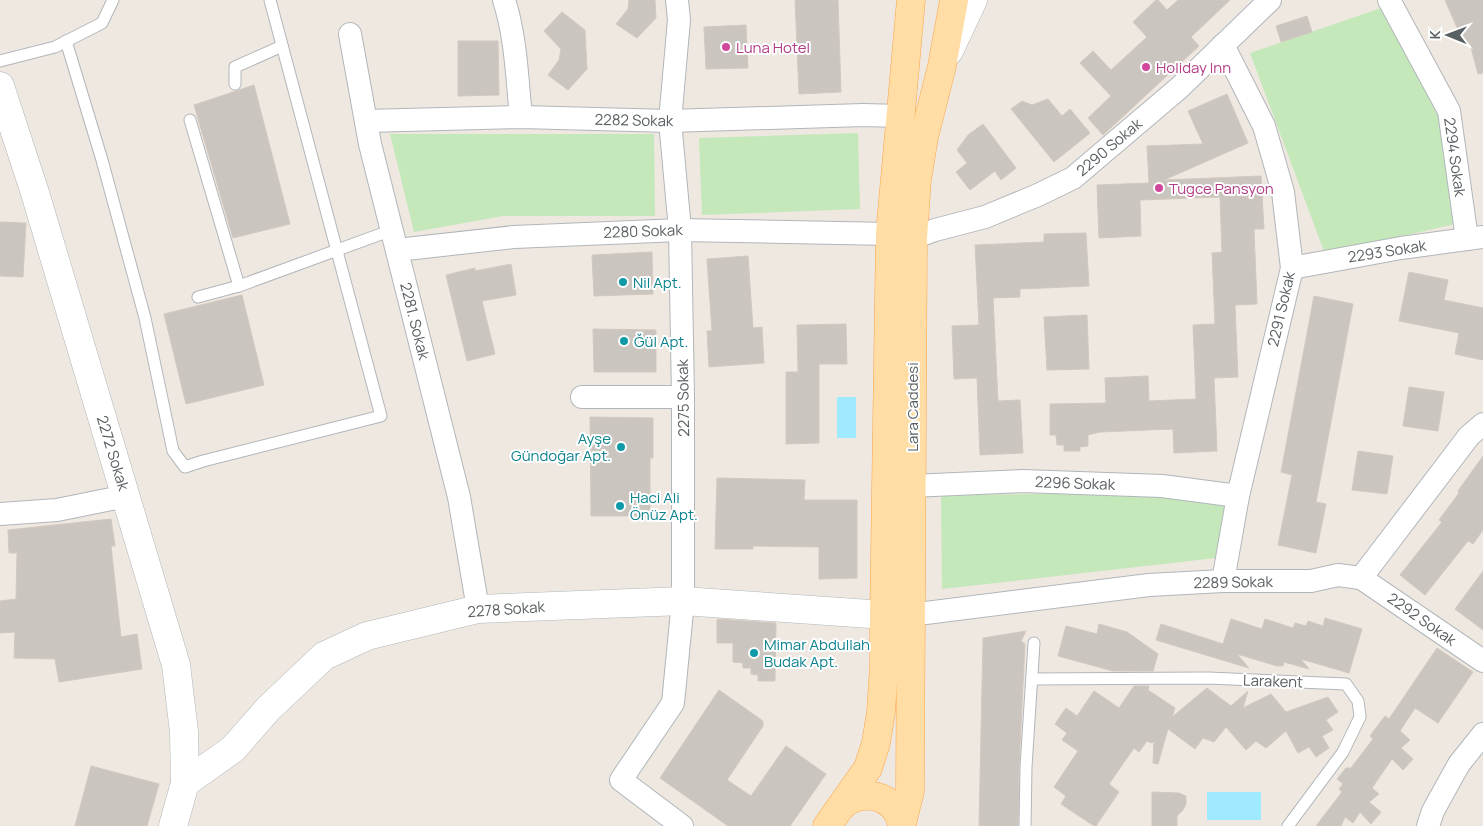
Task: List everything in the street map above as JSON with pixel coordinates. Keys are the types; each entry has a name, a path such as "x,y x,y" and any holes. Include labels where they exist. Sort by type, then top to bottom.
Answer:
{"main road":[{"path":"832,821 868,768 876,743 881,712 884,666 897,616 902,236 901,116 911,0"},
{"path":"942,66 954,0"},
{"name":"Lara Caddesi","path":"905,825 910,791 897,616 911,486 902,236 917,180 942,66"},
{"path":"832,821 844,803 855,797 867,795 879,797 890,803 898,812 905,825"}],"street":[{"path":"504,0 516,59 521,117"},
{"name":"2275 Sokak","path":"676,0 679,20 670,121 680,230 684,601 673,703 621,780 682,826"},
{"name":"Lara Caddesi","path":"942,66 974,0"},
{"name":"2290 Sokak","path":"902,236 936,230 985,216 1038,195 1073,178 1179,88 1270,0"},
{"name":"2294 Sokak","path":"1389,0 1449,111 1475,238"},
{"name":"2281. Sokak","path":"350,34 370,144 459,497 478,608"},
{"name":"2291 Sokak","path":"1223,581 1238,496 1292,268 1283,192 1264,126 1224,45"},
{"name":"2272 Sokak","path":"0,86 35,193 176,666 184,732 185,783 173,826"},
{"name":"2282 Sokak","path":"366,121 521,117 670,121 901,116"},
{"name":"2280 Sokak","path":"395,240 680,230 902,236"},
{"name":"2293 Sokak","path":"1292,268 1401,248 1475,238"},
{"path":"582,397 683,397"},
{"path":"1361,578 1469,436 1483,424"},
{"name":"2296 Sokak","path":"911,486 1033,481 1162,486 1238,496"},
{"path":"0,514 57,510 126,496"},
{"name":"2289 Sokak","path":"897,616 1149,585 1223,581 1311,581 1338,575 1361,578"},
{"name":"2292 Sokak","path":"1361,578 1483,661"},
{"name":"2278 Sokak","path":"185,783 233,749 268,709 324,656 367,636 478,608 684,601 897,616"},
{"path":"1428,826 1433,811 1459,764 1483,734"}],"lane":[{"path":"0,61 55,47 102,24 113,0"},
{"path":"66,41 102,160 145,318 173,451 185,467 381,416 270,0"},
{"path":"236,84 235,67 282,46"},
{"path":"190,120 239,286"},
{"path":"198,297 239,286 337,250 395,240"},
{"path":"1025,826 1026,768 1034,643"},
{"name":"Larakent","path":"1032,679 1208,678 1346,684 1358,701 1360,717 1343,752 1288,826"}],"green space":[{"path":"1381,8 1439,118 1455,224 1325,254 1250,53"},
{"path":"858,133 860,209 702,215 699,138"},
{"path":"390,134 654,134 655,216 503,216 414,232"},
{"path":"1165,493 1226,507 1216,558 942,589 941,495"}],"water":[{"path":"837,397 856,397 856,438 837,438"},
{"path":"1207,792 1261,792 1261,820 1207,820"}],"building":[{"path":"629,0 655,0 656,18 637,38 616,24 628,9"},
{"path":"795,0 838,0 841,92 799,94"},
{"name":"Holiday Inn","path":"1156,0 1167,10 1178,0 1230,0 1191,37 1199,46 1103,135 1088,118 1111,96 1080,63 1093,51 1111,70 1147,37 1133,22"},
{"path":"1445,0 1483,0 1483,73 1478,74 1470,44 1465,46"},
{"path":"562,12 585,30 587,69 568,90 548,75 559,60 561,49 544,31"},
{"path":"1307,16 1312,32 1281,42 1276,26"},
{"name":"Luna Hotel","path":"746,25 748,68 706,69 704,27"},
{"path":"458,41 498,41 499,95 458,96"},
{"path":"254,85 290,224 233,238 194,105"},
{"path":"1227,94 1248,143 1164,180 1261,176 1264,229 1254,229 1257,304 1235,305 1238,377 1214,378 1217,451 1174,453 1173,429 1100,432 1088,435 1088,446 1080,447 1080,451 1064,451 1064,445 1057,445 1056,435 1050,435 1050,404 1106,403 1105,378 1148,376 1149,401 1196,399 1193,325 1215,324 1212,253 1222,252 1220,197 1140,200 1141,236 1099,238 1097,185 1149,183 1147,146 1203,144 1188,111"},
{"path":"1048,99 1062,116 1070,109 1090,133 1054,162 1011,109 1022,101 1032,105"},
{"path":"983,124 1016,168 1001,180 995,171 970,190 956,172 967,163 957,150 968,135"},
{"path":"0,222 26,223 23,277 0,276"},
{"path":"1086,233 1089,286 1020,289 1020,297 993,298 998,401 1020,400 1023,453 980,455 977,378 954,379 952,326 979,325 975,245 1044,242 1044,234"},
{"name":"Nil Apt.","path":"652,252 653,294 594,296 592,255"},
{"path":"748,256 753,328 762,327 764,363 709,367 707,331 712,331 707,259"},
{"path":"511,264 516,295 482,301 495,354 467,361 446,275 475,268 475,271"},
{"path":"1409,272 1448,280 1444,300 1483,308 1483,360 1455,354 1459,333 1399,321"},
{"path":"242,295 264,385 186,404 164,314"},
{"path":"1314,296 1353,304 1316,502 1326,504 1316,553 1278,545 1292,475 1281,472"},
{"path":"1087,315 1089,369 1047,370 1044,317"},
{"path":"846,324 847,364 819,364 819,443 786,444 786,372 798,372 797,325"},
{"name":"Ğül Apt.","path":"593,329 656,330 656,372 594,372"},
{"path":"1409,387 1444,392 1438,431 1403,426"},
{"path":"590,417 653,418 653,458 650,458 650,516 591,516"},
{"path":"1358,451 1393,456 1387,494 1352,490"},
{"path":"1483,456 1483,530 1473,544 1468,541 1425,595 1400,575 1442,522 1439,520"},
{"path":"717,478 805,480 804,500 857,500 857,578 819,579 819,547 753,546 753,549 715,549"},
{"path":"111,519 115,546 111,546 121,637 137,634 142,669 59,682 55,659 14,658 15,632 0,633 0,601 16,599 17,553 9,553 8,530"},
{"path":"1483,571 1483,630 1455,609"},
{"path":"1325,618 1362,629 1349,673 1301,659 1309,669 1284,662 1283,666 1277,666 1237,654 1249,668 1156,640 1161,624 1223,644 1231,619 1262,629 1265,619 1293,628 1295,623 1306,626 1308,621 1323,626"},
{"name":"Mimar Abdullah Budak Apt.","path":"717,619 776,623 775,681 758,681 758,675 751,674 751,668 743,668 743,663 733,662 733,643 717,643"},
{"path":"1099,624 1127,632 1158,654 1153,671 1113,671 1058,656 1066,626 1097,634"},
{"path":"1026,631 1021,641 1025,644 1018,826 979,826 983,638"},
{"path":"1437,648 1473,672 1438,723 1415,708 1400,731 1410,740 1401,748 1413,759 1403,770 1392,759 1372,788 1379,794 1369,802 1381,812 1371,824 1360,812 1353,823 1345,817 1341,826 1316,826 1342,792 1339,789 1343,784 1337,779 1346,768 1351,768 1373,739 1370,736 1385,716 1389,719"},
{"path":"1134,686 1149,686 1148,690 1175,708 1172,717 1207,688 1231,706 1248,691 1243,708 1271,694 1286,712 1328,697 1338,712 1326,720 1333,730 1322,736 1329,748 1316,757 1309,747 1298,753 1286,731 1266,748 1256,741 1246,750 1226,727 1214,742 1203,738 1195,749 1168,729 1158,764 1153,763 1154,741 1152,743 1147,741 1139,752 1134,748 1109,784 1119,792 1096,826 1094,826 1061,804 1066,796 1054,787 1078,751 1062,740 1067,733 1055,724 1066,708 1077,716 1094,691 1119,708"},
{"path":"719,690 763,721 763,726 727,780 751,796 786,746 826,774 790,826 728,826 660,778"},
{"path":"91,766 159,784 147,826 75,826"},
{"path":"1152,792 1179,793 1186,796 1186,804 1177,816 1177,826 1152,826"}],"place":[{"name":"Luna Hotel","path":"726,47"},
{"name":"Holiday Inn","path":"1146,67"},
{"name":"Tugce Pansyon","path":"1159,188"},
{"name":"Nil Apt.","path":"623,282"},
{"name":"Ğül Apt.","path":"624,341"},
{"name":"Ayşe Gündoğar Apt.","path":"621,447"},
{"name":"Haci Ali Önüz Apt.","path":"620,506"},
{"name":"Mimar Abdullah Budak Apt.","path":"754,653"}]}
